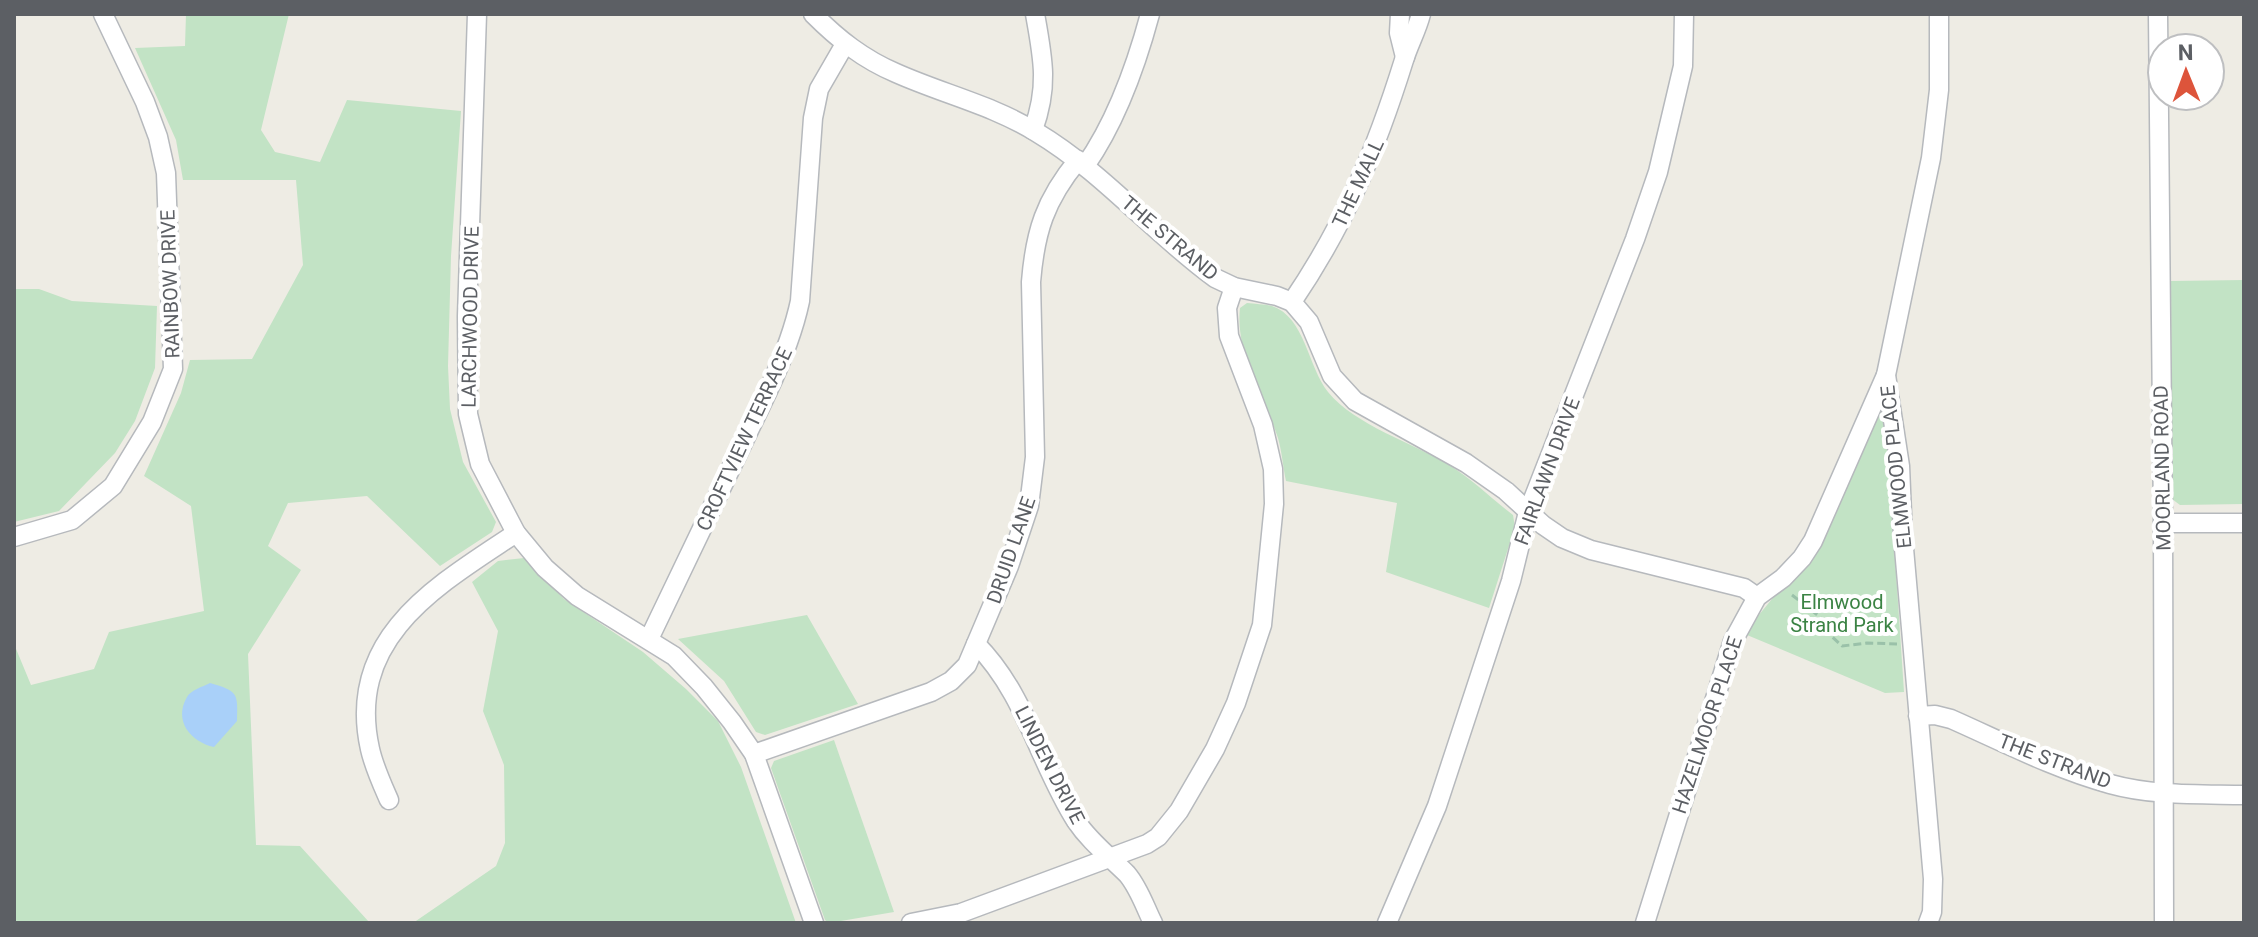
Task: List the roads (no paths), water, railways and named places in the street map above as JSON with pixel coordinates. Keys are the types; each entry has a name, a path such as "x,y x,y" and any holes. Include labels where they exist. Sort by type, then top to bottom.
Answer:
{"street":[{"name":"RAINBOW DRIVE","path":"14,537 72,520 113,486 152,422 173,369 166,173 158,137 145,102 103,14"},
{"name":"LARCHWOOD DRIVE","path":"477,14 473,185 467,267 468,414 480,464 516,533 545,568 577,596 674,656 704,687 754,754 814,923"},
{"name":"THE STRAND","path":"813,14 845,44 898,74 994,110 1033,130 1081,163 1200,267 1234,287 1292,302"},
{"path":"1033,130 1041,107 1045,71 1035,14"},
{"name":"DRUID LANE","path":"754,754 931,692 951,681 967,665 1022,530 1033,485 1031,282 1036,238 1044,211 1081,163 1099,146 1136,61 1150,14"},
{"name":"THE MALL","path":"1400,14 1399,33 1405,57"},
{"name":"THE MALL","path":"1292,302 1320,261 1358,188 1396,93 1421,14"},
{"name":"FAIRLAWN DRIVE","path":"1392,922 1463,730 1511,581 1528,512 1635,239 1658,172 1683,66 1684,14"},
{"name":"ELMWOOD PLACE","path":"1928,923 1932,912 1933,879 1900,466 1886,375 1931,158 1939,90 1939,14"},
{"name":"MOORLAND ROAD","path":"2158,14 2164,923"},
{"name":"CROFTVIEW TERRACE","path":"649,639 755,420 784,356 795,323 800,301 813,118 819,89 845,44"},
{"path":"911,923 961,913 1110,860 1158,837 1179,811 1215,749 1236,703 1262,625 1274,488 1263,425 1229,336 1227,308 1234,287"},
{"path":"1292,302 1309,322 1332,376 1355,401 1466,463 1506,491 1562,538 1591,550 1744,588 1757,597"},
{"name":"HAZELMOOR PLACE","path":"1645,923 1733,641 1757,597 1775,585 1802,558 1813,541 1886,375"},
{"path":"2163,523 2244,523"},
{"path":"389,800 374,765 367,732 369,691 383,647 401,619 419,601 516,533"},
{"name":"LINDEN DRIVE","path":"976,644 1004,677 1078,824 1137,888 1153,923"},
{"name":"THE STRAND","path":"1918,716 1944,716 2052,764 2111,784 2162,792 2244,795"}],"water":[{"path":"210,683 231,691 237,704 237,721 214,747 192,735 183,722 182,714 189,695"}],"park label":[{"name":"Elmwood Strand Park","path":"1842,614"}]}
